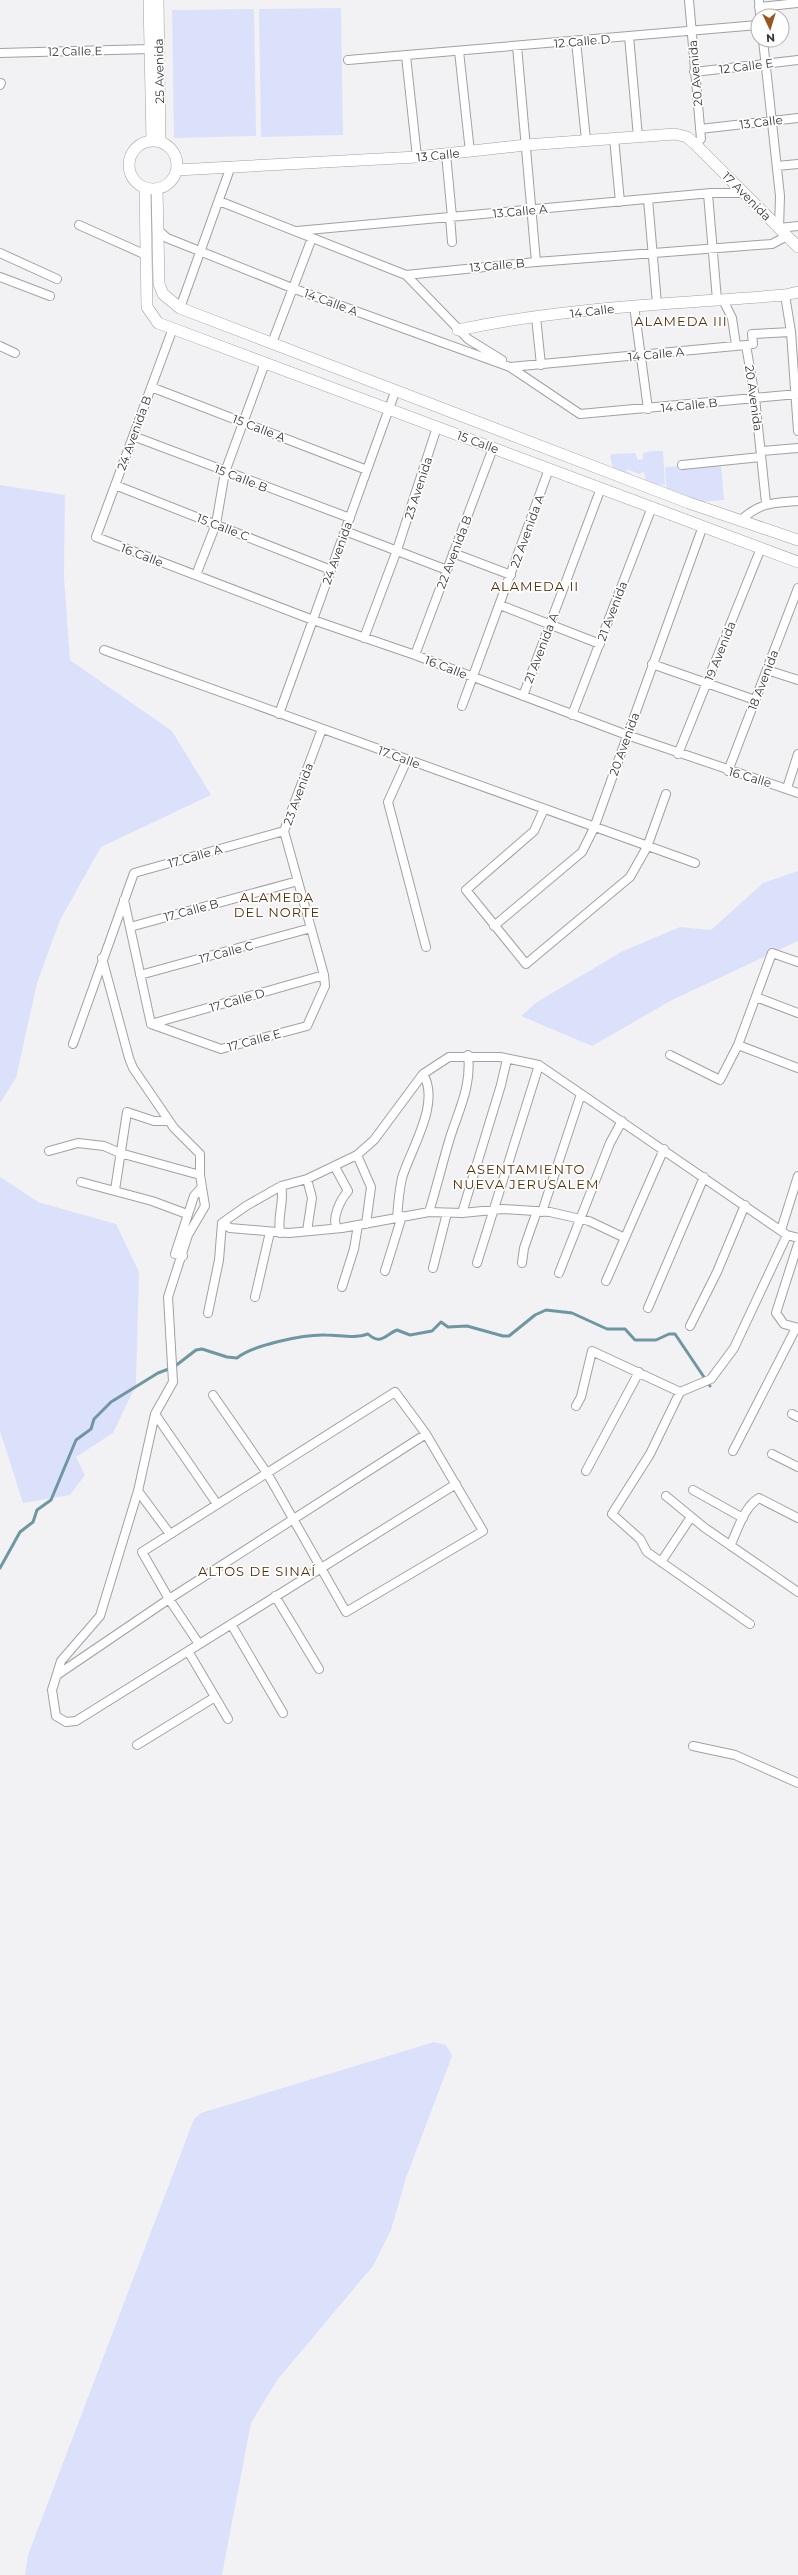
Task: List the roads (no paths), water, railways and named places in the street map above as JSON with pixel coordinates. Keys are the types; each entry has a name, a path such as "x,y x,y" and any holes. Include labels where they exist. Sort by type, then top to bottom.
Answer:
{"street":[{"name":"25 Avenida","path":"149,0 150,49 156,142"},
{"name":"25 Avenida","path":"156,142 158,0"},
{"name":"20 Avenida","path":"689,0 694,72 701,139 695,144"},
{"path":"759,3 798,3"},
{"name":"12 Calle D","path":"348,60 750,26"},
{"path":"629,36 638,137"},
{"path":"576,41 586,140"},
{"path":"517,46 536,262"},
{"path":"763,48 783,232"},
{"name":"12 Calle E","path":"0,53 150,49"},
{"path":"459,51 470,152"},
{"path":"406,56 417,157"},
{"name":"12 Calle E","path":"694,72 798,60"},
{"name":"13 Calle","path":"700,129 798,118"},
{"name":"13 Calle","path":"176,170 417,157 526,145 675,134 687,137 695,144"},
{"path":"614,138 620,202"},
{"path":"156,142 168,147 174,154 176,170 171,181 157,189 145,188 131,176 129,162 135,149 156,142"},
{"name":"17 Avenida","path":"695,144 798,247"},
{"path":"446,154 452,242"},
{"path":"777,166 798,164"},
{"path":"180,308 231,166"},
{"path":"78,225 146,255 145,188"},
{"path":"156,229 157,189"},
{"name":"13 Calle A","path":"296,231 648,199 708,194 744,193"},
{"path":"708,194 720,300 732,318 736,345"},
{"path":"648,199 657,304"},
{"name":"13 Calle B","path":"219,201 406,275 536,262 772,244 783,232 798,226"},
{"name":"15 Calle","path":"156,229 159,284 163,294 170,302 180,308 395,392 798,540"},
{"name":"14 Calle A","path":"156,229 167,238 292,288 510,367 580,414"},
{"path":"272,343 312,238"},
{"path":"0,253 57,278"},
{"name":"15 Calle","path":"146,255 147,307 158,323 798,562"},
{"path":"406,275 458,330 510,367"},
{"path":"0,277 50,296"},
{"name":"14 Calle","path":"458,330 498,321 634,306 785,295 798,292"},
{"path":"785,295 794,342 798,431"},
{"path":"634,306 642,355 648,409"},
{"path":"536,317 541,365"},
{"name":"24 Avenida B","path":"96,537 173,328"},
{"path":"746,345 753,344 752,334 791,332"},
{"name":"20 Avenida","path":"746,345 755,398 766,503"},
{"name":"14 Calle A","path":"510,367 746,345"},
{"path":"0,346 15,353"},
{"path":"196,575 216,524 225,472 265,363"},
{"name":"15 Calle A","path":"151,387 367,470"},
{"name":"24 Avenida","path":"279,714 395,392"},
{"name":"14 Calle B","path":"580,414 648,409 796,394"},
{"name":"23 Avenida","path":"364,638 397,550 437,427"},
{"name":"15 Calle B","path":"133,436 350,518"},
{"name":"22 Avenida B","path":"415,655 493,448"},
{"path":"682,465 798,448"},
{"name":"22 Avenida A","path":"462,706 549,469"},
{"name":"15 Calle C","path":"115,485 331,570"},
{"name":"21 Avenida A","path":"523,696 601,488"},
{"path":"741,520 753,509 766,503 798,501"},
{"name":"21 Avenida","path":"572,715 652,507"},
{"name":"20 Avenida","path":"494,926 582,852 594,828 703,526"},
{"path":"345,531 447,570"},
{"name":"16 Calle","path":"96,537 313,620 415,655 572,715 654,743 678,754 728,771 788,788 798,793"},
{"name":"19 Avenida","path":"678,754 761,548"},
{"path":"453,553 510,575"},
{"name":"18 Avenida","path":"728,771 798,588"},
{"path":"500,605 600,644"},
{"name":"17 Calle","path":"104,650 594,828 695,863"},
{"path":"652,664 755,700"},
{"path":"767,670 798,680"},
{"name":"23 Avenida","path":"322,729 284,831 324,975"},
{"path":"788,788 798,754"},
{"path":"407,760 388,802 426,947"},
{"path":"544,809 534,830 466,890 526,964 630,877 647,847 666,794"},
{"name":"17 Calle A","path":"124,900 134,873 284,831"},
{"name":"17 Calle B","path":"130,927 298,881"},
{"path":"124,900 151,1024"},
{"path":"73,1044 102,958 124,900"},
{"name":"17 Calle C","path":"140,975 311,928"},
{"path":"670,1056 720,1080 738,1045 772,953 798,962"},
{"path":"102,958 128,1058 168,1121 200,1154 200,1174 205,1206 188,1236 183,1256 170,1284 168,1297 173,1382 155,1414 138,1491 100,1616 61,1661 52,1690 56,1716 66,1722 76,1721 456,1484"},
{"name":"17 Calle E","path":"151,1024 221,1048 307,1026 325,986 324,975"},
{"name":"17 Calle D","path":"151,1024 324,975"},
{"path":"756,996 798,1013"},
{"path":"738,1045 798,1068"},
{"path":"430,1212 449,1140 467,1092 470,1070 468,1055"},
{"path":"222,1223 246,1206 281,1186 307,1179 357,1155 374,1140 423,1074 448,1057 468,1055 507,1059 539,1065 784,1232 798,1238"},
{"path":"462,1213 501,1085 507,1059"},
{"path":"477,1263 495,1210 539,1065"},
{"path":"385,1271 400,1217 402,1179 419,1134 430,1097 428,1082 423,1074"},
{"path":"522,1263 526,1242 540,1211 581,1094"},
{"path":"114,1190 127,1112 154,1121 168,1121"},
{"path":"560,1273 579,1219 610,1143 622,1121"},
{"path":"49,1150 78,1143 104,1146 120,1153 200,1174"},
{"path":"606,1281 664,1149"},
{"path":"342,1287 362,1225 371,1187 357,1155"},
{"path":"335,1166 348,1191 343,1197 336,1214 335,1224 337,1228"},
{"path":"750,1624 647,1552 640,1539 612,1514 650,1454 680,1392 711,1379 734,1348 784,1232 798,1176"},
{"path":"648,1308 704,1177"},
{"path":"307,1179 312,1198 307,1231"},
{"path":"81,1182 114,1190 187,1214"},
{"path":"280,1233 279,1209 283,1199 281,1186"},
{"path":"183,1256 175,1254 194,1196 203,1189"},
{"path":"690,1326 717,1272 745,1205"},
{"path":"222,1223 230,1228 280,1233 362,1225 430,1212 462,1213 495,1210 540,1211 589,1221 625,1238"},
{"path":"433,1268 447,1213"},
{"path":"208,1313 219,1260 222,1223"},
{"path":"255,1297 270,1232"},
{"path":"733,1451 797,1328 784,1324 776,1313 798,1244"},
{"path":"576,1406 581,1397 592,1352 639,1372 680,1392"},
{"path":"586,1471 639,1372"},
{"path":"199,1644 169,1599 142,1552 266,1473 395,1392 426,1434 483,1532 346,1612 266,1473 213,1395"},
{"path":"155,1414 218,1504"},
{"path":"57,1675 169,1599 426,1434"},
{"path":"772,1454 798,1467"},
{"path":"692,1490 743,1518"},
{"path":"138,1491 170,1534"},
{"path":"666,1496 691,1517 797,1588"},
{"path":"731,1544 743,1518 754,1501 759,1498 798,1518"},
{"path":"661,1562 691,1517"},
{"path":"275,1596 320,1669"},
{"path":"231,1624 283,1712"},
{"path":"188,1651 228,1719"},
{"path":"137,1745 215,1696"},
{"path":"693,1746 735,1755 798,1783"}],"waterway":[{"path":"0,1568 20,1532 33,1522 37,1510 51,1500 76,1440 91,1429 94,1419 111,1402 158,1373 174,1367 196,1350 202,1349 227,1357 237,1358 255,1349 293,1338 317,1335 353,1337 368,1334 376,1339 380,1339 397,1330 410,1335 432,1331 441,1322 448,1327 467,1326 503,1336 509,1336 535,1315 546,1310 572,1313 607,1329 625,1329 635,1340 656,1340 669,1334 675,1334 710,1386"}],"district":[{"name":"ALAMEDA III","path":"681,321"},
{"name":"ALAMEDA II","path":"535,586"},
{"name":"ALAMEDA DEL NORTE","path":"277,904"},
{"name":"ASENTAMIENTO NUEVA JERUSALEM","path":"526,1176"},
{"name":"ALTOS DE SINAÍ","path":"257,1571"}]}
